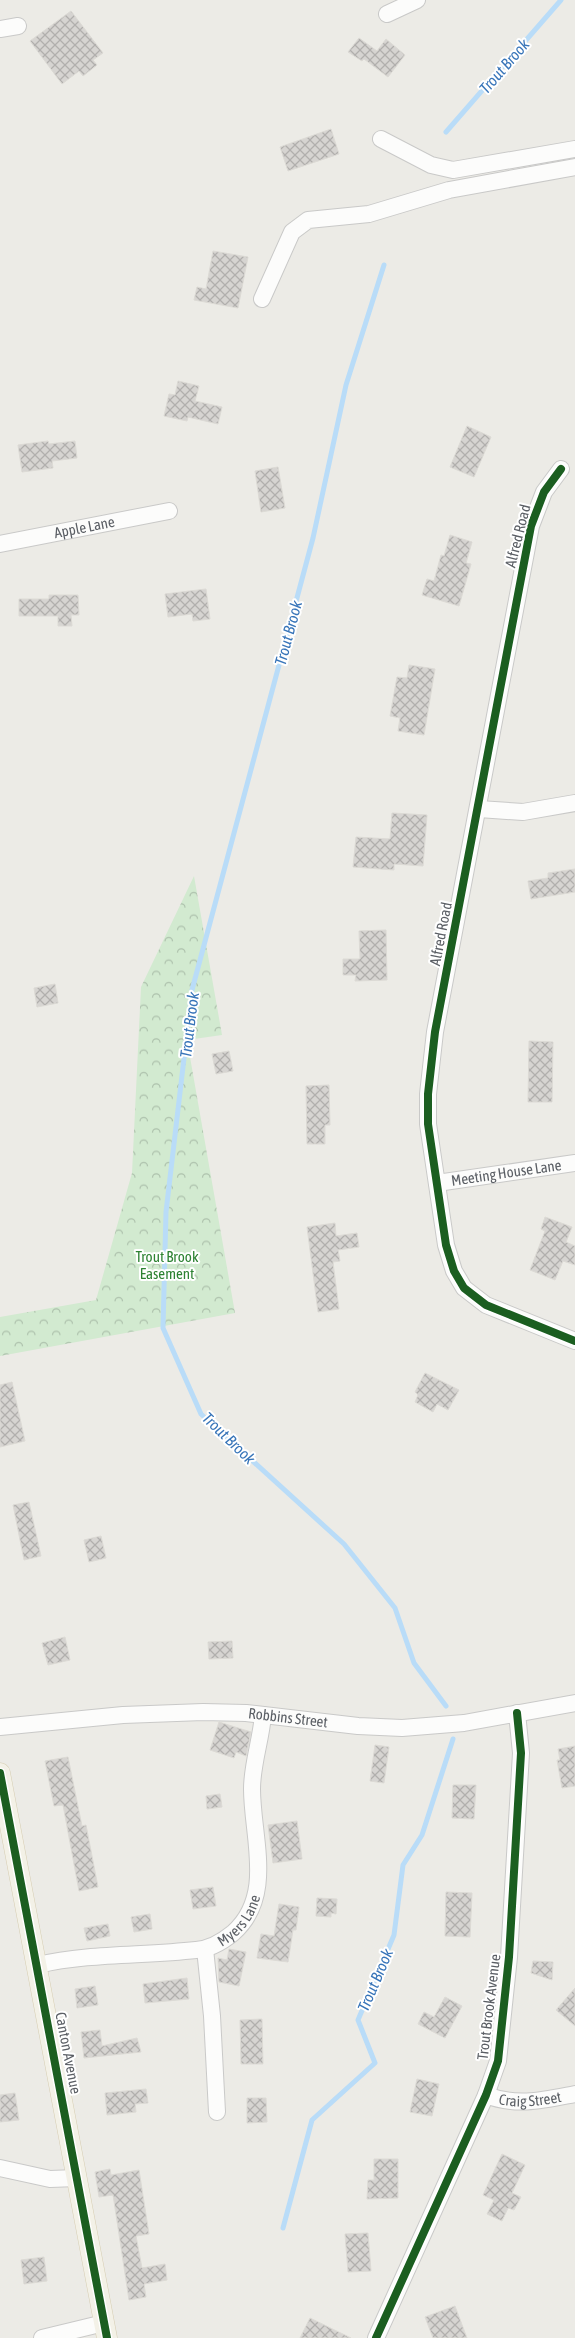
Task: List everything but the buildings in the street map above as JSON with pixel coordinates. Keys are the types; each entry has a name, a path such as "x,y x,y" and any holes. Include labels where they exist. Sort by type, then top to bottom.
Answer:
{"main road":[{"name":"Canton Avenue","path":"0,1773 38,1965 105,2331"}],"street":[{"path":"387,14 417,0"},
{"path":"0,29 18,26"},
{"path":"381,139 431,165 453,170 575,149"},
{"path":"262,299 292,232 308,220 369,214 449,190 575,166"},
{"name":"Alfred Road","path":"561,469 544,492 531,526 436,1032 430,1074 428,1124 449,1258 464,1288 486,1305 575,1340"},
{"name":"Apple Lane","path":"0,544 169,511"},
{"path":"479,809 523,812 575,803"},
{"name":"Meeting House Lane","path":"437,1183 575,1163"},
{"name":"Robbins Street","path":"0,1727 147,1714 203,1712 263,1714 358,1726 402,1728 450,1725 575,1703"},
{"name":"Trout Brook Avenue","path":"376,2338 486,2095 498,2061 509,1957 522,1753 517,1713"},
{"name":"Myers Lane","path":"38,1965 107,1956 205,1949 221,1942 237,1929 249,1914 256,1894 259,1871 252,1788 263,1714"},
{"path":"205,1949 212,2016 217,2112"},
{"name":"Craig Street","path":"486,2095 518,2103 575,2094"},
{"path":"0,2168 50,2180 77,2178"},
{"path":"42,2338 105,2331"}],"green space":[{"name":"Trout Brook Easement","path":"194,876 222,1035 187,1040 235,1313 0,1356 0,1317 96,1300 132,1173 141,987"}],"waterway":[{"name":"Trout Brook","path":"446,132 561,0"},
{"name":"Trout Brook","path":"384,265 346,385 313,538 192,990 166,1212 163,1328 201,1414 344,1544 395,1608 414,1663 446,1706"},
{"name":"Trout Brook","path":"283,2228 312,2120 375,2063 358,2020 394,1935 403,1865 422,1835 453,1739"}],"cycle path":[{"path":"561,469 544,492 531,526 435,1032 428,1094 428,1124 446,1245 454,1271 464,1288 486,1305 575,1341"},
{"path":"376,2338 486,2095 498,2061 509,1957 521,1753 517,1713"},
{"path":"0,1773 107,2338"}]}
